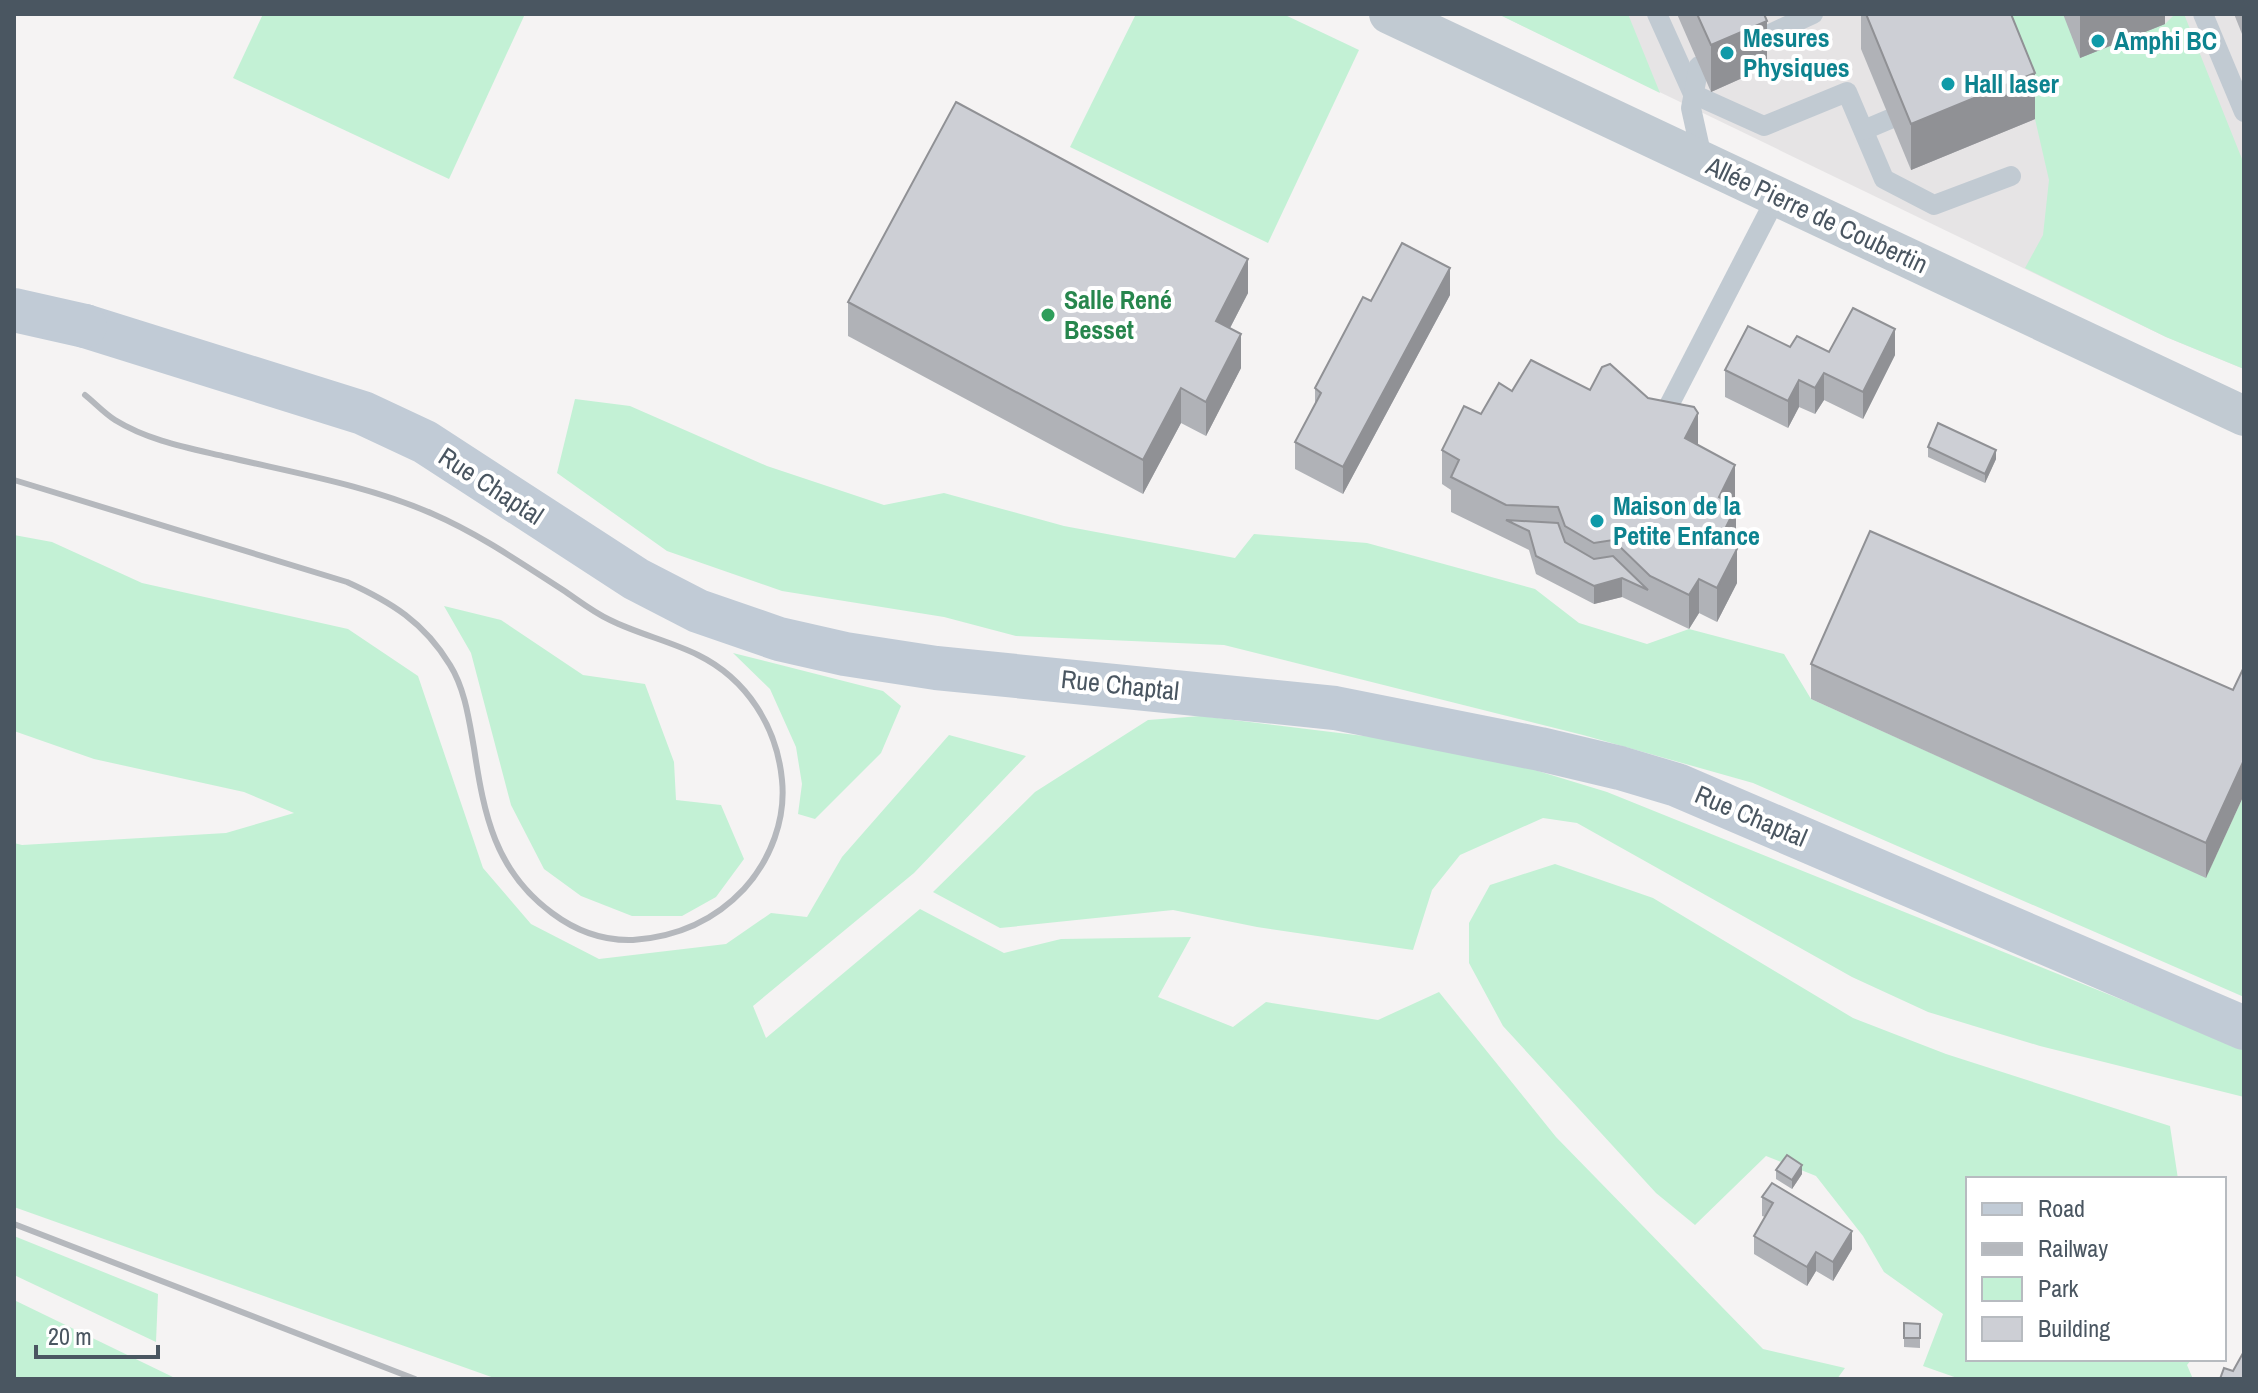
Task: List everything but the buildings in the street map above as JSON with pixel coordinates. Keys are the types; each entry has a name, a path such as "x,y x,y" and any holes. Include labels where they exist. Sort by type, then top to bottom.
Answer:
{"street":[{"name":"Allée Pierre de Coubertin","path":"1389,14 2244,416"},
{"name":"Rue Chaptal","path":"14,310 85,326 282,385 363,413 425,442 636,579 698,611 779,639 845,654 936,668 1335,708 1620,768 1677,785 2244,1028"}],"lane":[{"path":"1657,14 1693,94 1764,126 1847,92 1884,179 1934,205 2011,176"},
{"path":"1755,41 1813,14"},
{"path":"2203,14 2244,112"},
{"path":"1699,66 1691,108 1703,162"},
{"path":"1864,130 1890,119"},
{"path":"1665,413 1777,196"}],"shaded area":[{"path":"1498,14 2244,14 2244,369 2166,337"}],"green space":[{"path":"263,14 525,14 449,179 233,78"},
{"path":"1136,14 1283,14 1359,50 1268,243 1070,147"},
{"path":"1498,14 1628,14 1660,93"},
{"path":"1992,14 2063,14 2165,24 2175,14 2184,14 2244,164 2244,369 2166,337 2025,268 2043,235 2049,180 2035,119"},
{"path":"575,399 630,406 767,466 884,505 944,493 1064,526 1235,558 1254,534 1367,543 1535,589 1579,623 1647,644 1689,629 1784,654 1811,699 2206,877 2244,795 2244,997 1753,783 1583,735 1224,645 1016,636 944,617 782,591 667,551 557,473"},
{"path":"14,535 52,542 142,583 348,629 418,676 483,868 531,924 599,959 726,944 771,913 807,917 842,857 949,735 1026,756 914,873 753,1006 766,1038 920,909 1004,953 1061,939 1191,937 1158,997 1233,1027 1266,1002 1378,1020 1439,992 1556,1137 1763,1349 1845,1368 1837,1379 497,1379 14,1207 14,843 226,833 294,813 244,792 94,759 14,731"},
{"path":"444,606 501,620 583,675 645,684 674,762 676,800 721,805 744,859 716,897 682,916 632,916 581,896 544,869 511,805 471,653"},
{"path":"733,653 883,691 901,706 881,753 815,819 798,814 802,784 796,747 770,689"},
{"path":"1201,716 1462,748 1607,792 2244,1049 2244,1097 2040,1046 1928,1012 1852,977 1577,823 1543,818 1460,855 1432,890 1413,950 1257,927 1173,910 1000,928 933,892 1035,792 1148,720"},
{"path":"1555,864 1653,898 1853,1018 1946,1054 2170,1126 2178,1177 1966,1177 1966,1361 2190,1361 2187,1365 2193,1379 1960,1379 1923,1366 1943,1314 1884,1272 1863,1236 1816,1176 1766,1156 1695,1225 1656,1193 1503,1026 1469,963 1469,923 1490,885"},
{"path":"14,1236 158,1294 156,1342 14,1275"},
{"path":"14,1300 177,1379 14,1379"}],"railway":[{"path":"14,480 347,582 378,597 418,625 450,665 463,694 482,796 495,840 505,860 533,897 571,925 611,939 633,940 665,935 694,925 720,910 754,877 769,852 779,824 783,795 779,760 774,741 756,707 745,691 715,665 687,650 604,617 500,549 433,514 358,488 155,439 115,420 85,395"},
{"path":"14,1224 415,1379"}],"place":[{"name":"Amphi BC","path":"2098,41"},
{"name":"Mesures Physiques","path":"1727,53"},
{"name":"Hall laser","path":"1948,84"},
{"name":"Salle René Besset","path":"1048,315"},
{"name":"Maison de la Petite Enfance","path":"1597,521"}]}
